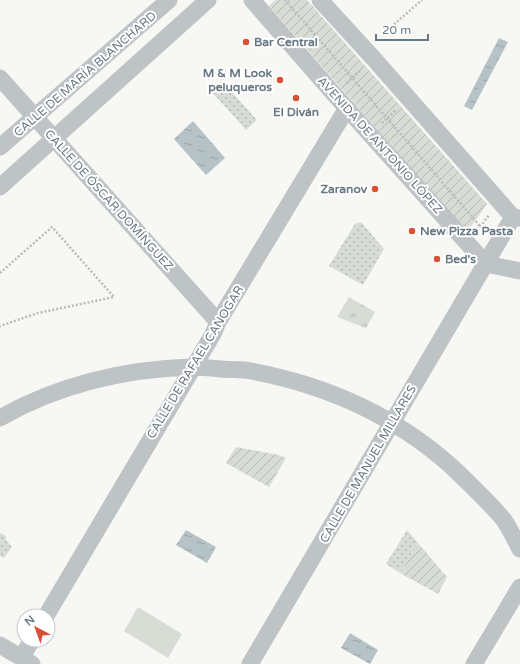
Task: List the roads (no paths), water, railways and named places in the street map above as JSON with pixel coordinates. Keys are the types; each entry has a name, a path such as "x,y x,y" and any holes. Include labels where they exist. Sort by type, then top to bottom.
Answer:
{"street":[{"name":"CALLE DE MARÍA BLANCHARD","path":"0,147 169,0"},
{"path":"0,187 208,0"},
{"name":"AVENIDA DE ANTONIO LÓPEZ","path":"252,0 486,264"},
{"path":"320,0 499,200 517,217"},
{"name":"CALLE DE ÓSCAR DOMÍNGUEZ","path":"0,78 218,322"},
{"name":"CALLE DE RAFAEL CANOGAR","path":"51,608 192,367 213,334 218,322 347,108"},
{"name":"CALLE DE MANUEL MILLARES","path":"250,664 486,264 517,217"},
{"path":"486,264 520,271"},
{"path":"0,418 43,397 91,381 146,370 192,367 250,371 299,383 346,399 392,423 433,450 470,484 504,521 520,549"},
{"path":"474,664 520,587"},
{"path":"0,645 27,661 30,648"}],"water":[{"path":"499,38 508,42 472,110 464,106"},
{"path":"193,121 225,158 206,175 174,139"},
{"path":"186,530 216,547 207,563 176,545"},
{"path":"350,633 378,650 370,664 341,648"}],"place":[{"name":"Bar Central","path":"246,42"},
{"name":"M & M Look peluqueros","path":"280,80"},
{"name":"El Diván","path":"296,98"},
{"name":"Zaranov","path":"375,189"},
{"name":"New Pizza Pasta","path":"412,231"},
{"name":"Bed's","path":"437,259"}]}
